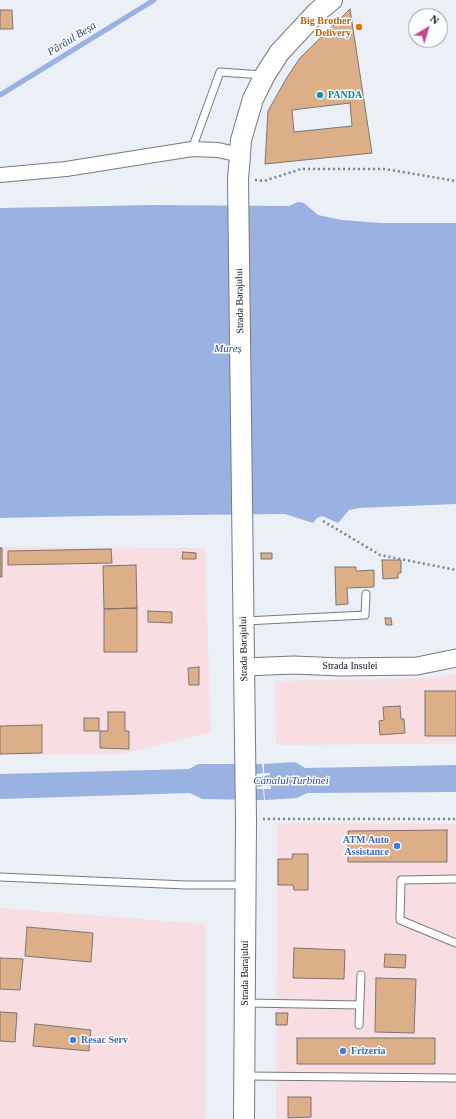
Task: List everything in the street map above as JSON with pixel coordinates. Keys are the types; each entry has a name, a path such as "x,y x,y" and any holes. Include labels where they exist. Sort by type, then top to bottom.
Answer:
{"main road":[{"name":"Strada Barajului","path":"244,1119 245,818 238,179 241,140 253,99 265,75 280,54 317,12 332,0"}],"street":[{"path":"0,175 66,169 192,149 218,150 240,155"},
{"name":"Strada Insulei","path":"244,667 417,666 456,658"}],"lane":[{"path":"192,149 220,72 265,75"},
{"path":"243,621 365,615 366,594"},
{"path":"0,877 186,885 245,885"},
{"path":"456,879 401,880 400,920 456,943"},
{"path":"359,1025 361,975"},
{"path":"245,1003 360,1005"},
{"path":"244,1076 456,1078"}],"path":[{"path":"238,179 264,181 301,169 385,169 456,181"},
{"path":"323,521 380,555 456,570"},
{"path":"245,818 456,819"}],"shaded area":[{"path":"0,547 205,548 211,732 120,754 0,755"},
{"path":"456,673 456,744 276,745 275,681 437,678"},
{"path":"277,823 456,824 456,1119 276,1119"},
{"path":"0,908 205,924 205,1119 0,1119"}],"water":[{"name":"Mureș","path":"298,202 304,203 318,215 342,220 381,223 456,223 456,504 359,508 349,510 338,523 322,516 317,518 313,523 285,514 0,518 0,208 153,205 289,206"},
{"name":"Canalul Turbinei","path":"295,762 305,768 456,765 456,792 307,793 297,798 265,800 264,789 271,789 271,786 265,786 264,776 270,775 270,773 264,773 264,764"},
{"path":"198,764 262,764 263,773 255,774 255,776 263,776 263,786 256,787 256,789 263,789 264,800 202,799 190,793 0,799 0,774 189,769"}],"building":[{"name":"PANDA","path":"350,9 372,153 265,164 268,111 300,58"},
{"path":"0,10 12,10 13,29 0,29"},
{"path":"350,103 352,126 294,132 292,110"},
{"path":"0,548 2,548 2,577 0,577"},
{"path":"111,549 112,563 8,565 8,551"},
{"path":"183,552 196,553 196,559 182,559"},
{"path":"261,553 272,553 272,559 261,559"},
{"path":"382,560 401,560 401,573 398,573 398,578 383,579"},
{"path":"136,565 137,608 104,609 103,566"},
{"path":"335,567 356,567 356,571 374,570 374,587 347,588 348,604 336,605"},
{"path":"137,608 137,652 104,652 104,609"},
{"path":"148,611 172,612 172,623 148,622"},
{"path":"385,618 391,618 392,625 386,625"},
{"path":"199,667 199,685 189,685 188,668"},
{"path":"425,691 456,691 456,736 425,736"},
{"path":"400,706 401,719 404,719 405,733 380,735 379,721 384,720 383,707"},
{"path":"108,712 125,712 125,731 129,731 129,749 100,748 100,731 108,731"},
{"path":"84,718 99,718 99,731 84,731"},
{"path":"42,725 42,753 0,754 0,726"},
{"name":"ATM Auto Assistance","path":"447,830 447,862 348,862 348,831"},
{"path":"293,854 308,854 308,890 294,890 293,885 278,885 278,859 292,859"},
{"path":"27,927 93,933 91,962 25,956"},
{"path":"294,948 345,950 344,979 293,978"},
{"path":"385,954 406,955 405,968 384,967"},
{"path":"0,958 23,959 20,990 0,989"},
{"path":"376,978 416,979 414,1033 375,1032"},
{"path":"0,1012 17,1013 15,1042 0,1041"},
{"path":"276,1013 288,1013 287,1025 276,1025"},
{"path":"35,1024 91,1030 89,1051 33,1046"},
{"path":"297,1038 435,1038 435,1064 297,1064"},
{"path":"288,1097 311,1097 311,1117 288,1118"}],"waterway":[{"name":"Pârâul Beșa","path":"0,95 154,0"}],"place":[{"name":"Big Brother Delivery","path":"359,27"},
{"name":"PANDA","path":"320,95"},
{"name":"ATM Auto Assistance","path":"397,846"},
{"name":"Resac Serv","path":"73,1040"},
{"name":"Frizeria","path":"343,1051"}]}
